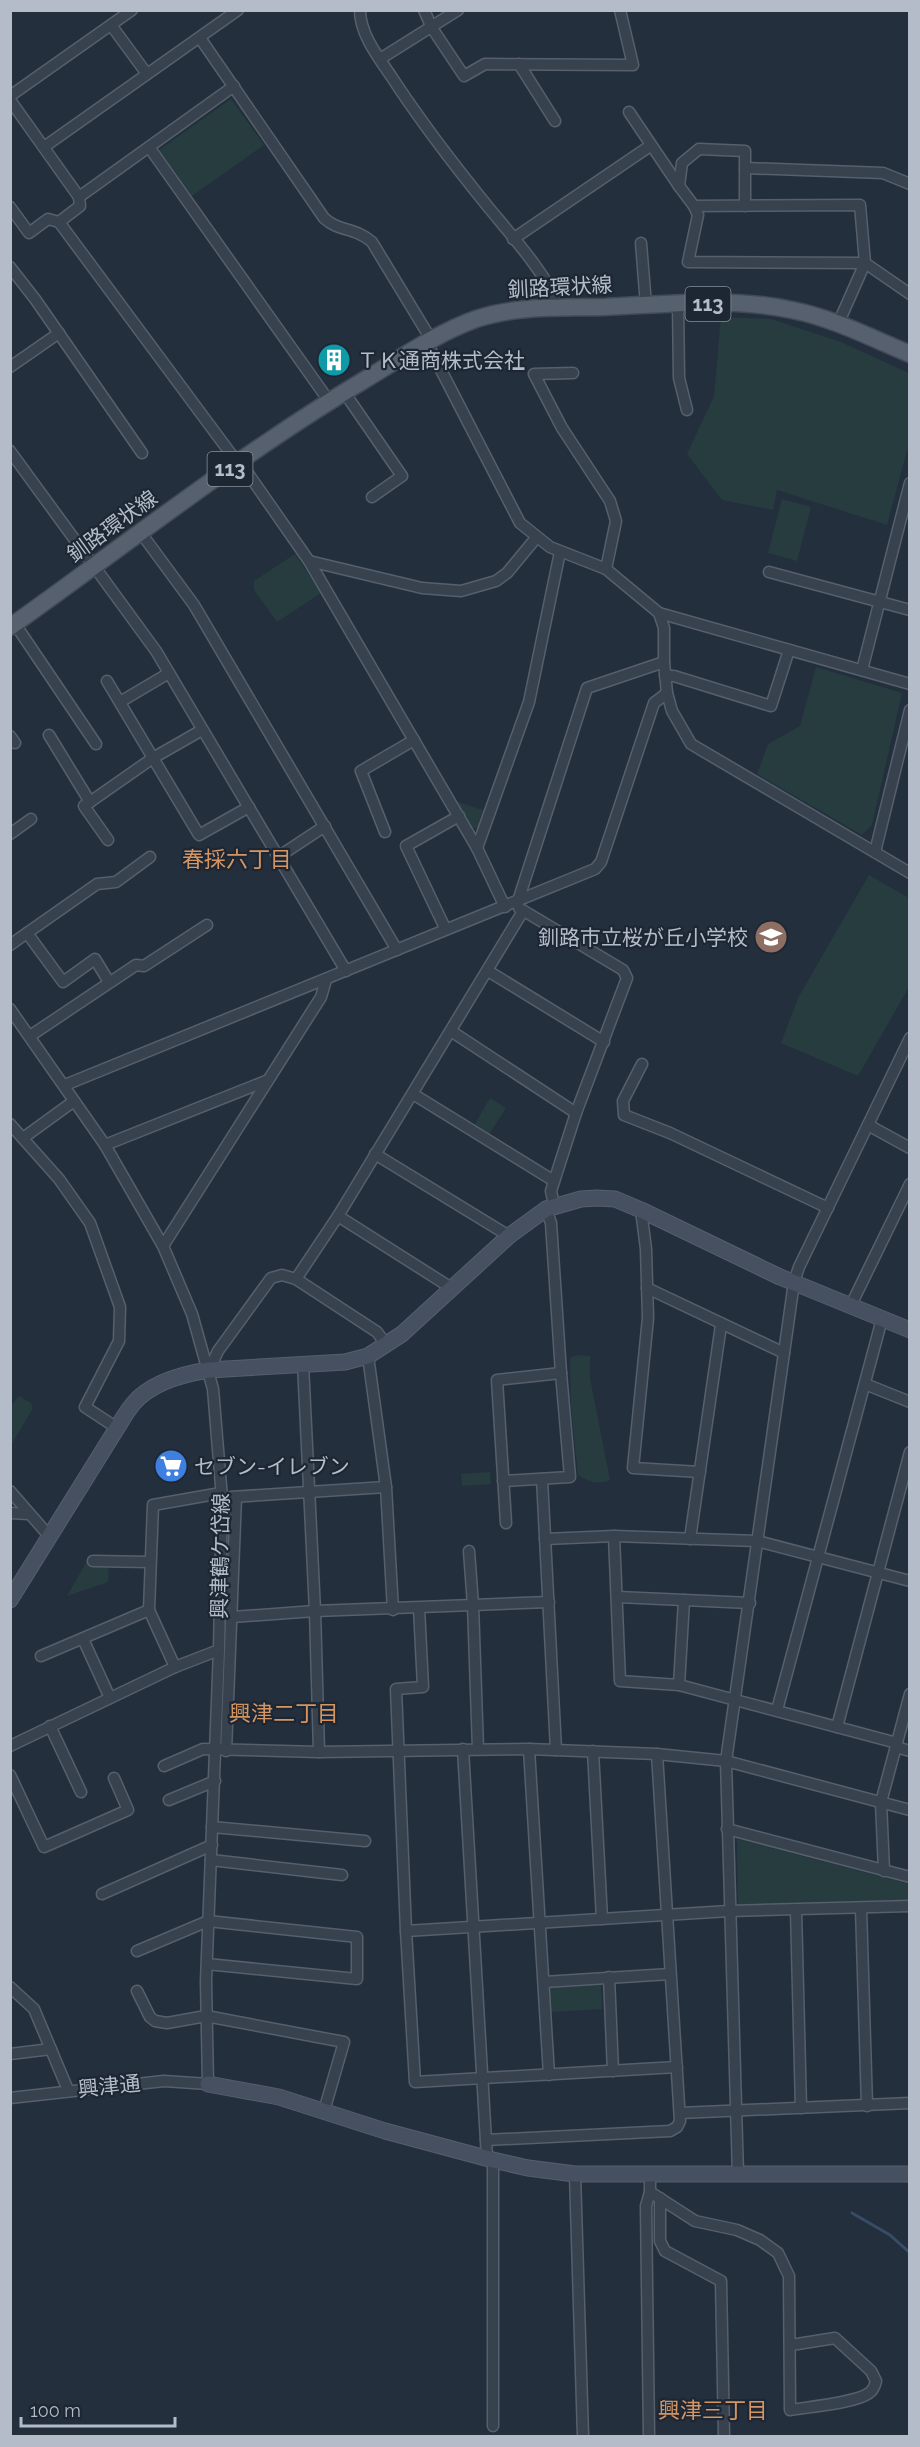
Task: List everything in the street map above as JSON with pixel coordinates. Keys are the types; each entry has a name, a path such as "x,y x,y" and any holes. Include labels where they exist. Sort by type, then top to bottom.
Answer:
{"main road":[{"name":"釧路環状線","path":"13,625 329,401 459,326 499,313 532,309 741,303 792,310 838,324 909,354"}],"street":[{"path":"58,222 80,206 79,197 10,98 132,10"},
{"path":"44,147 237,10"},
{"path":"360,10 360,18 370,44 380,59 441,148 555,295 560,308"},
{"path":"424,10 432,28 465,76 484,64 633,65 620,10"},
{"path":"380,59 458,10"},
{"path":"111,25 147,74"},
{"path":"200,38 324,218 332,225 362,233 372,242 429,342 509,504 520,523 536,538 560,552 606,569 659,613 909,684"},
{"path":"519,64 555,121"},
{"path":"79,197 234,86"},
{"path":"629,112 698,215 688,262 865,263 909,294"},
{"path":"513,238 650,146"},
{"path":"149,147 329,401"},
{"path":"679,186 682,163 699,149 745,151 745,206"},
{"path":"746,168 883,173 909,184"},
{"path":"694,206 860,205 865,263 838,324"},
{"path":"10,207 29,233 48,219 58,222 231,454 240,462 309,561 477,848 514,906 623,970 627,978 576,1113 551,1191 551,1223 570,1478 503,1481"},
{"path":"641,243 646,305"},
{"path":"10,267 142,453"},
{"path":"678,304 679,378 687,410"},
{"path":"10,367 59,333"},
{"path":"573,373 534,374 562,428 610,501 616,520 606,569"},
{"path":"344,392 402,476 372,497"},
{"path":"10,451 156,651 346,970"},
{"path":"862,670 909,483"},
{"path":"141,533 194,605 398,950"},
{"path":"309,561 422,588 461,591 496,581 507,573 536,538"},
{"path":"477,848 529,702 560,552"},
{"path":"769,573 909,609"},
{"path":"659,613 664,628 667,693 672,711 691,744 909,873"},
{"path":"13,625 96,744"},
{"path":"665,676 674,676 771,705 789,650"},
{"path":"296,1279 338,1216 488,971 514,906 587,688 664,662"},
{"path":"120,702 169,673"},
{"path":"106,681 199,835 249,807"},
{"path":"65,1085 326,980 445,928 514,906 595,869 601,862 654,703 667,693"},
{"path":"875,852 909,710"},
{"path":"108,840 84,806 153,758 202,730"},
{"path":"49,735 90,802"},
{"path":"385,832 361,771 414,740"},
{"path":"445,928 406,846 459,816"},
{"path":"10,834 31,819"},
{"path":"278,857 325,826"},
{"path":"10,945 97,884 116,882 150,857"},
{"path":"30,1036 136,965 144,966 207,925"},
{"path":"27,933 63,982 95,959 109,982"},
{"path":"488,971 604,1042"},
{"path":"163,1246 321,997 326,980"},
{"name":"興津鶴ケ岱線","path":"10,1009 105,1145 163,1246 192,1314 213,1389 222,1495 219,1650 221,1751 215,1781 208,1921 206,2016 208,2084"},
{"path":"451,1031 576,1113"},
{"path":"738,2175 726,1761 794,1282 799,1267 909,1038"},
{"path":"642,1064 622,1101 624,1115 670,1133 828,1208"},
{"path":"105,1145 266,1081"},
{"path":"412,1094 554,1181"},
{"path":"23,1138 75,1101"},
{"path":"10,1124 64,1186 90,1223 120,1307 119,1341 85,1407 117,1428"},
{"path":"868,1125 909,1148"},
{"path":"375,1154 509,1236"},
{"path":"850,1305 909,1184"},
{"path":"10,1600 133,1403 149,1390 196,1372 345,1362 368,1356 387,1346 453,1289 509,1236 550,1207 580,1199 615,1199 794,1282 882,1319 908,1325"},
{"path":"641,1210 648,1318 633,1468 700,1472"},
{"path":"338,1216 453,1289"},
{"path":"209,1370 218,1351 271,1278 282,1275 296,1279 377,1332 387,1346"},
{"path":"647,1288 784,1353"},
{"path":"777,1710 882,1319"},
{"path":"690,1539 721,1325"},
{"path":"368,1356 386,1487 393,1610"},
{"path":"303,1364 315,1611 319,1752"},
{"path":"506,1523 497,1380 561,1373"},
{"path":"865,1384 909,1402"},
{"path":"837,1727 909,1452"},
{"path":"542,1479 556,1750"},
{"path":"176,1667 149,1610 149,1562 153,1505 222,1495 236,1497 386,1487"},
{"path":"10,1491 50,1537"},
{"path":"221,1751 232,1617 236,1497"},
{"path":"10,1513 29,1514"},
{"path":"545,1539 614,1536 758,1541 909,1581"},
{"path":"614,1536 620,1682 679,1685 837,1727 909,1751"},
{"path":"469,1551 473,1605 477,1749"},
{"path":"93,1561 149,1562"},
{"path":"618,1597 750,1603"},
{"path":"679,1685 684,1600"},
{"path":"232,1617 315,1611 393,1610 549,1602"},
{"path":"419,1608 423,1687 396,1689 397,1751 415,2082 677,2067"},
{"path":"41,1656 149,1610"},
{"path":"83,1639 110,1698"},
{"path":"10,1746 176,1667 219,1650"},
{"path":"884,1871 881,1803 909,1695"},
{"path":"50,1726 81,1792"},
{"path":"164,1766 203,1749 319,1752 530,1749 657,1754 726,1761 909,1810"},
{"path":"463,1749 486,2140 490,2159 493,2426"},
{"path":"530,1749 549,2075"},
{"path":"592,1751 602,1919"},
{"path":"486,2140 670,2132 677,2127 680,2121 657,1754"},
{"path":"10,1775 44,1847 128,1810 114,1778"},
{"path":"169,1800 215,1781"},
{"path":"212,1827 365,1840"},
{"path":"727,1829 909,1877"},
{"path":"102,1894 212,1845"},
{"path":"211,1860 342,1875"},
{"path":"406,1931 729,1911 909,1906"},
{"path":"861,1908 867,2106"},
{"path":"796,1910 801,2108"},
{"path":"137,1951 208,1921 357,1937 357,1979 207,1964"},
{"path":"544,1982 670,1974"},
{"path":"609,1977 613,2071"},
{"path":"11,1988 34,2009 68,2090"},
{"path":"137,1991 150,2017 167,2023 206,2016 344,2042 324,2111"},
{"path":"10,2054 51,2049"},
{"name":"興津通","path":"10,2098 164,2081 208,2084"},
{"path":"208,2084 279,2097 385,2131 528,2168 575,2174 909,2174"},
{"path":"680,2113 909,2103"},
{"path":"575,2174 583,2436"},
{"path":"649,2436 646,2206 650,2192 650,2175"},
{"path":"650,2192 695,2221 737,2230 778,2253 789,2276 790,2410 869,2394 874,2388 876,2381 871,2371 835,2338 791,2345"},
{"path":"660,2198 660,2241 665,2250 721,2281 724,2436"}],"green space":[{"path":"231,99 264,145 192,196 159,150"},
{"path":"721,317 771,319 841,342 909,373 909,443 887,525 777,490 773,510 722,500 687,454 714,396"},
{"path":"782,499 811,507 797,561 768,553"},
{"path":"295,554 321,593 277,622 254,590 254,581"},
{"path":"816,667 902,693 872,825 862,835 757,774 768,744 800,726"},
{"path":"458,802 483,810 478,828 470,829 456,806"},
{"path":"869,875 909,898 909,987 858,1076 781,1043 798,998"},
{"path":"490,1098 506,1108 488,1136 474,1126"},
{"path":"578,1355 590,1356 590,1378 610,1480 605,1482 593,1482 578,1475 571,1406 570,1358"},
{"path":"19,1396 31,1403 33,1408 11,1445 11,1406"},
{"path":"490,1472 491,1484 462,1486 461,1474"},
{"path":"86,1563 109,1564 108,1582 67,1596"},
{"path":"737,1839 909,1884 909,1900 738,1905"},
{"path":"601,1983 602,2009 550,2012 548,1987"}],"waterway":[{"path":"852,2213 890,2235 910,2253"}],"place":[{"name":"ＴＫ通商株式会社","path":"334,360"},
{"name":"釧路市立桜が丘小学校","path":"771,937"},
{"name":"セブン-イレブン","path":"171,1466"}],"district":[{"name":"春採六丁目","path":"237,859"},
{"name":"興津二丁目","path":"284,1713"},
{"name":"興津三丁目","path":"713,2410"}]}
